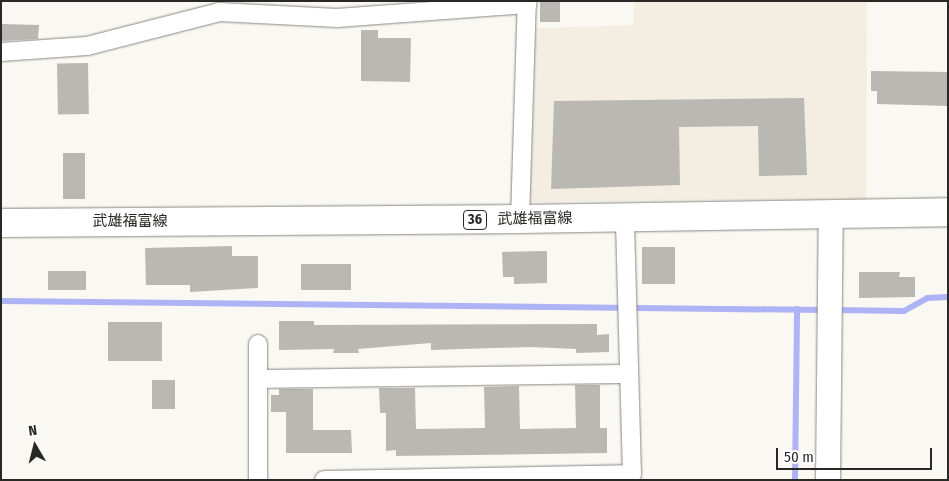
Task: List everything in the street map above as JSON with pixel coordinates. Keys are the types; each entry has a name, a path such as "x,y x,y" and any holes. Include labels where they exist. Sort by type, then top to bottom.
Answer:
{"main road":[{"name":"武雄福富線","path":"1,223 520,220 948,212"}],"street":[{"path":"1,52 87,46 219,12 337,18 527,2 520,220"},
{"path":"828,480 831,214"},
{"path":"324,480 632,474 625,218"},
{"path":"258,344 258,480"},
{"path":"259,379 629,374"}],"shaded area":[{"path":"634,1 867,1 866,199 510,202 519,29 633,25"}],"building":[{"path":"540,1 560,1 560,22 540,22"},
{"path":"1,24 39,25 38,39 1,41"},
{"path":"361,30 378,30 378,38 411,38 410,82 361,81"},
{"path":"88,63 89,114 58,115 57,64"},
{"path":"871,71 948,72 948,106 877,104 877,91 871,91"},
{"path":"804,98 807,175 759,176 758,126 679,127 680,185 551,189 554,101"},
{"path":"63,153 85,153 85,199 63,199"},
{"path":"232,246 232,256 258,256 258,288 190,292 190,285 146,285 145,248"},
{"path":"642,247 675,247 675,284 642,284"},
{"path":"547,251 547,283 514,284 514,277 503,277 502,252"},
{"path":"301,264 351,264 351,290 301,290"},
{"path":"48,271 86,271 86,290 48,290"},
{"path":"859,272 900,272 899,277 915,277 915,297 859,298"},
{"path":"279,321 314,321 314,325 597,324 597,335 609,334 609,352 576,353 576,349 530,347 431,350 431,343 358,349 359,353 333,353 334,349 279,350"},
{"path":"108,322 162,322 162,361 108,361"},
{"path":"152,380 175,380 175,409 152,409"},
{"path":"575,385 600,385 600,428 607,428 607,453 396,456 396,450 386,451 386,413 380,413 379,388 415,388 416,429 485,428 484,387 519,386 520,429 576,428"},
{"path":"279,389 313,389 313,430 351,430 352,453 286,453 286,412 271,412 271,395 279,395"}],"waterway":[{"path":"835,310 904,311 927,298 948,297"},
{"path":"1,301 825,310"},
{"path":"795,480 797,309"}]}
